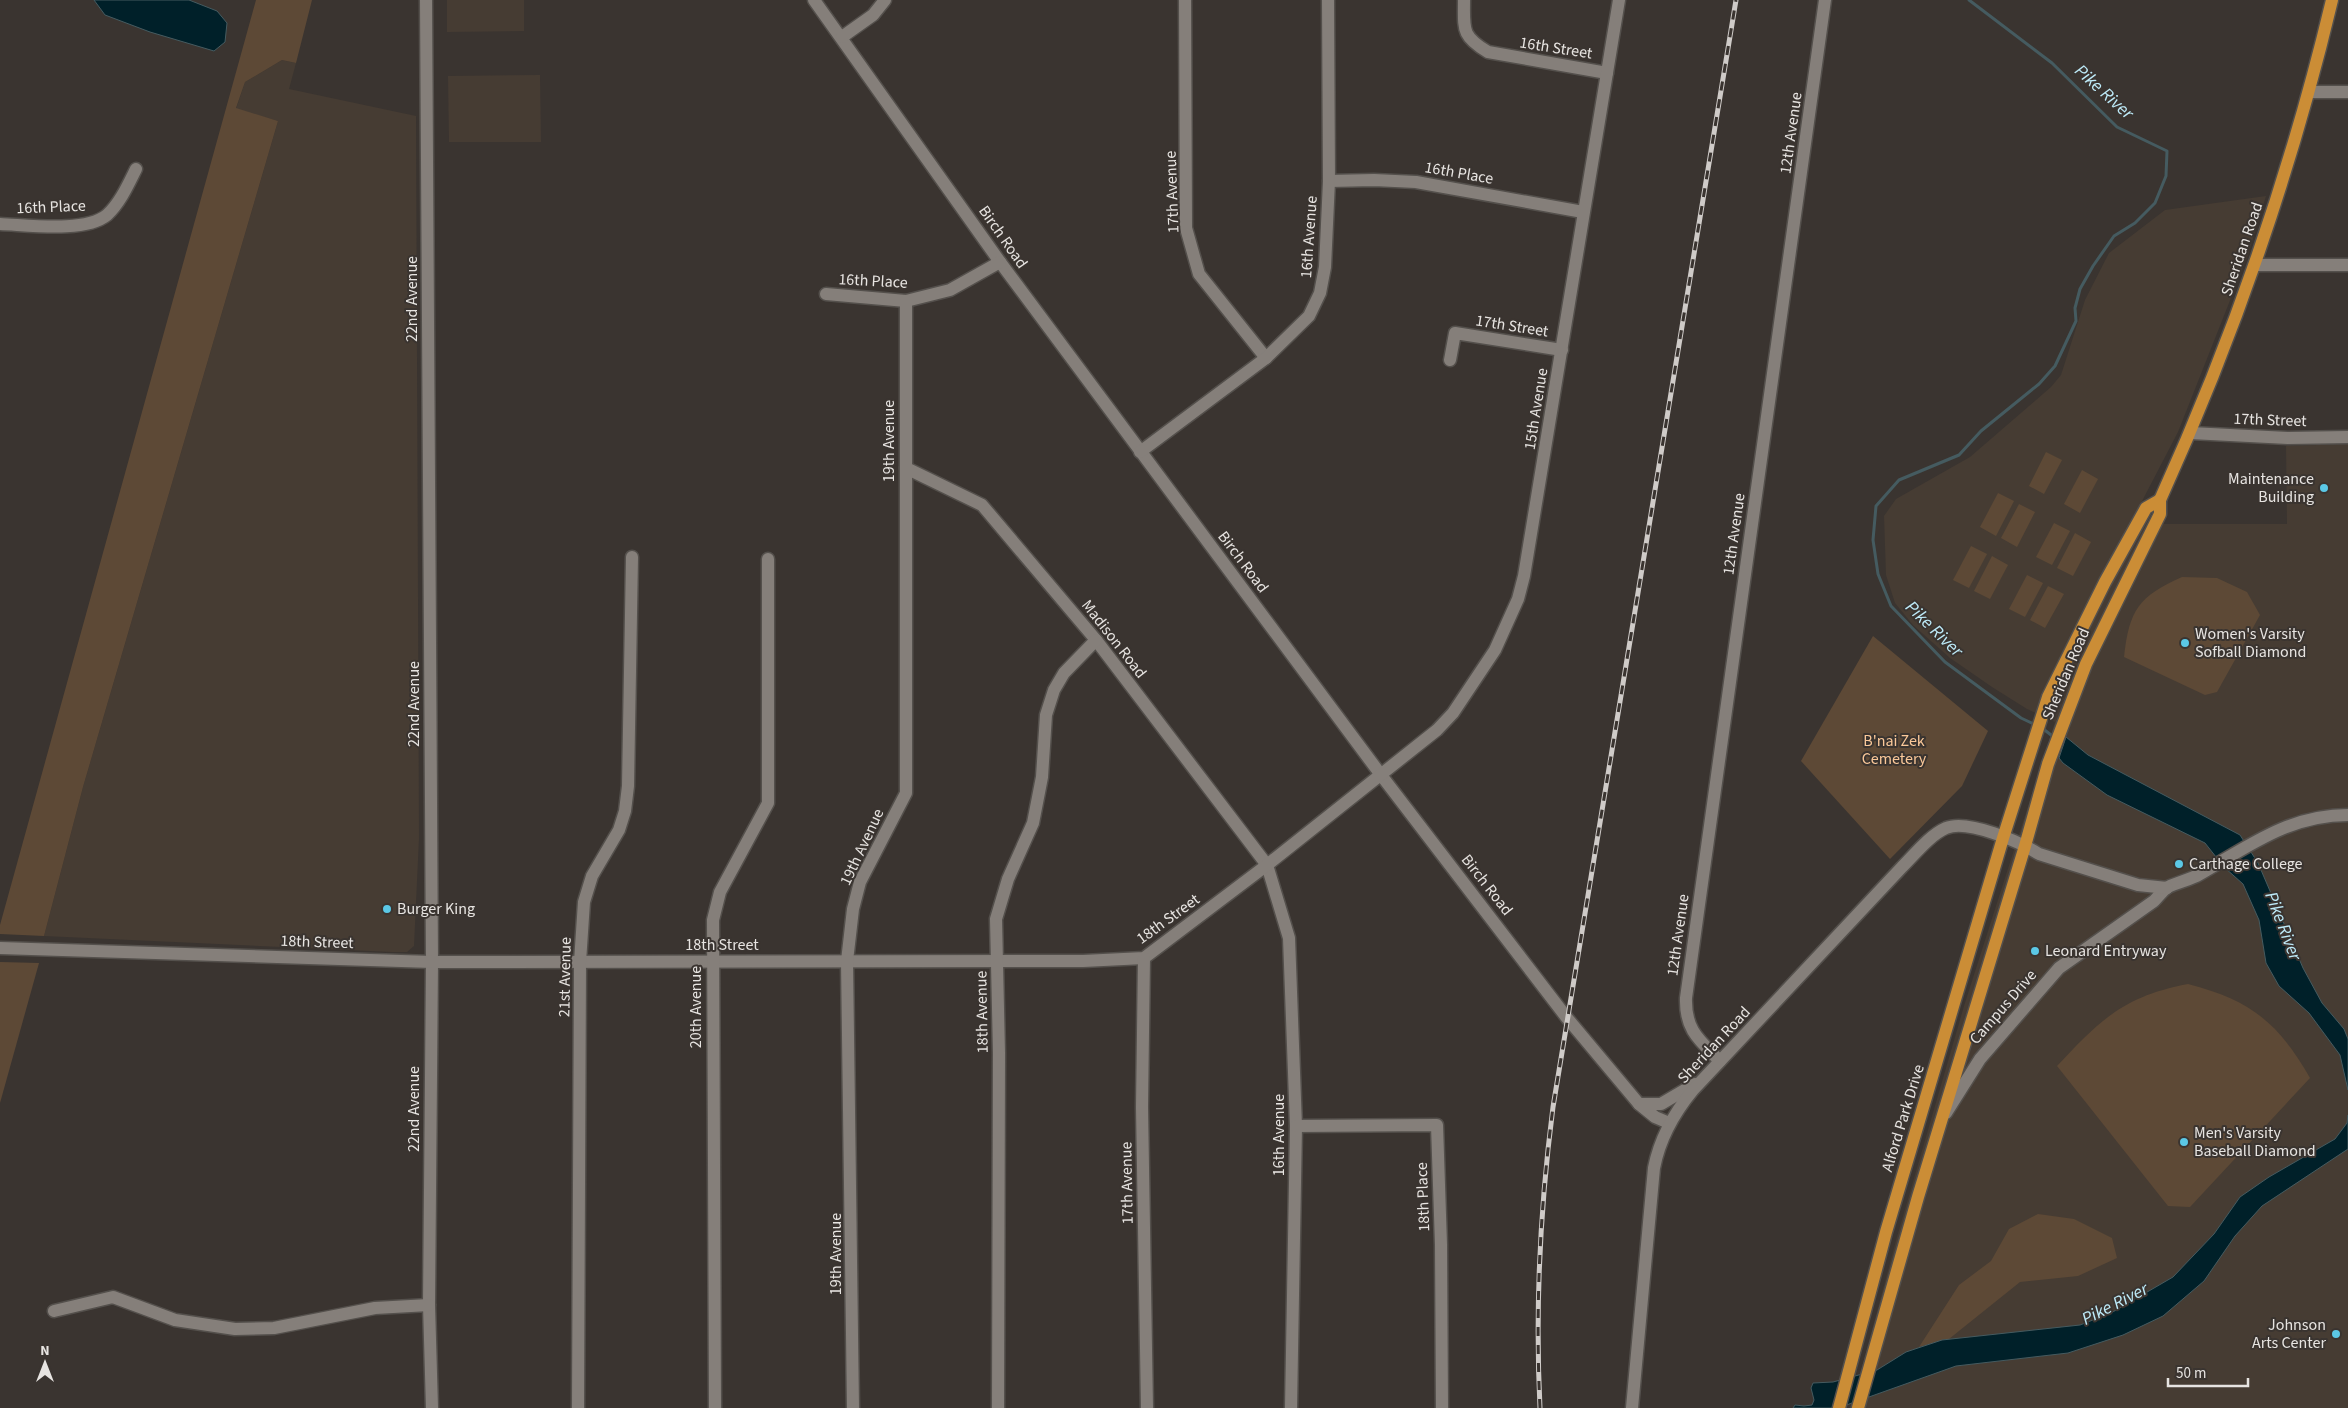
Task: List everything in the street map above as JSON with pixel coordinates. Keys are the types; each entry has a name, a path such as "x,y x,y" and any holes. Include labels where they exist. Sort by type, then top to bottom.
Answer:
{"main road":[{"name":"Sheridan Road","path":"2026,846 2048,764 2067,712 2101,634 2160,514 2160,500 2190,433 2256,265 2310,92 2332,0"},
{"name":"Sheridan Road","path":"2003,838 2048,697 2105,582 2146,508 2160,500"},
{"name":"Alford Park Drive","path":"1838,1408 2003,838"},
{"path":"1858,1408 1940,1123 2026,846"}],"street":[{"name":"22nd Avenue","path":"426,0 432,962 429,1305 432,1408"},
{"name":"Birch Road","path":"814,0 1000,262 1380,775 1567,1018 1639,1104 1655,1117 1669,1123"},
{"path":"842,37 873,15 885,0"},
{"name":"17th Avenue","path":"1186,0 1186,228 1199,274 1266,358"},
{"name":"16th Avenue","path":"1140,452 1266,358 1309,316 1320,293 1325,267 1329,181 1328,0"},
{"name":"16th Street","path":"1464,0 1466,34 1471,42 1499,56 1607,73"},
{"name":"15th Avenue","path":"1380,775 1419,746 1454,713 1484,669 1505,630 1518,599 1526,567 1619,0"},
{"name":"12th Avenue","path":"1720,1061 1690,1029 1686,1016 1686,998 1825,0"},
{"path":"2310,92 2348,92"},
{"name":"16th Place","path":"0,224 87,224 106,215 121,198 136,169"},
{"name":"16th Place","path":"1329,181 1388,180 1416,182 1583,212"},
{"name":"16th Place","path":"826,294 906,301 950,290 1000,262"},
{"path":"2256,265 2348,265"},
{"name":"19th Avenue","path":"853,1408 848,962 853,909 860,882 906,793 906,301"},
{"name":"17th Street","path":"1450,360 1455,333 1562,350"},
{"name":"17th Street","path":"2190,433 2288,438 2348,437"},
{"name":"Madison Road","path":"906,468 982,505 1096,640 1267,865"},
{"name":"21st Avenue","path":"578,1408 580,962 584,902 592,876 619,830 625,811 628,786 632,557"},
{"name":"20th Avenue","path":"715,1408 711,962 713,920 720,892 768,803 768,558"},
{"name":"18th Avenue","path":"998,1408 998,961 996,919 1008,879 1033,823 1042,777 1046,715 1054,690 1064,673 1096,640"},
{"name":"18th Street","path":"0,948 432,962 848,962 1144,958 1267,865 1380,775"},
{"name":"Campus Drive","path":"1940,1123 1980,1059 2059,968 2154,901 2167,888 2188,881 2251,843 2301,820 2325,815 2348,815"},
{"name":"Sheridan Road","path":"1632,1408 1654,1168 1660,1144 1669,1123 1682,1103 1836,935 1938,833 1948,828 1966,826 2026,846"},
{"path":"2026,846 2039,854 2138,885 2167,888"},
{"name":"16th Avenue","path":"1267,865 1289,938 1296,1126 1290,1408"},
{"name":"17th Avenue","path":"1144,958 1142,1107 1147,1408"},
{"path":"1639,1104 1662,1104 1702,1080"},
{"name":"18th Place","path":"1296,1126 1437,1125 1441,1245 1442,1408"},
{"path":"54,1312 113,1298 185,1322 235,1329 274,1328 375,1308 429,1305"}],"shaded area":[{"path":"447,0 524,0 524,31 447,32"},
{"path":"282,60 296,63 289,89 416,116 419,838 414,946 407,952 392,952 44,936 83,787 278,121 236,109 245,82"},
{"path":"540,75 541,142 449,142 448,76"},
{"name":"Carthage College","path":"2266,196 2248,255 2178,432 2140,505 2161,524 2287,524 2286,446 2348,444 2348,1408 1851,1408 1897,1237 1964,1006 2055,722 2027,709 1992,687 1950,658 1913,625 1895,603 1886,575 1884,516 1896,499 1970,457 2051,387 2061,375 2085,300 2109,253 2165,210"}],"green space":[{"path":"256,0 312,0 296,63 282,60 245,82 236,108 278,121 83,787 44,936 0,934 0,925"},
{"path":"2046,452 2062,460 2044,494 2029,486"},
{"path":"2082,470 2098,479 2080,513 2064,504"},
{"path":"1998,493 2014,501 1996,536 1980,527"},
{"path":"2019,504 2035,512 2017,547 2001,538"},
{"path":"2054,523 2070,531 2052,565 2036,557"},
{"path":"2075,533 2091,542 2073,576 2057,568"},
{"path":"1971,546 1987,554 1969,588 1953,580"},
{"path":"1992,556 2008,565 1990,599 1974,591"},
{"path":"2027,575 2043,583 2025,617 2009,609"},
{"name":"Women's Varsity Sofball Diamond","path":"2182,577 2217,578 2247,592 2260,615 2217,692 2205,695 2124,657 2129,627 2139,606 2156,591"},
{"path":"2048,586 2064,594 2045,628 2030,620"},
{"name":"B'nai Zek Cemetery","path":"1873,636 1988,731 1962,786 1890,859 1801,761"},
{"path":"0,962 39,963 0,1103"},
{"name":"Men's Varsity Baseball Diamond","path":"2188,984 2229,998 2260,1016 2286,1042 2310,1078 2190,1207 2168,1206 2057,1066 2087,1035 2115,1012 2147,995"},
{"path":"2038,1214 2074,1219 2112,1238 2117,1258 2078,1276 2020,1282 1949,1339 1919,1347 1959,1285 1991,1261 2009,1229"}],"water":[{"path":"94,0 189,0 217,11 227,23 225,42 214,51 150,32 105,15"},
{"path":"2066,737 2088,755 2240,835 2258,863 2303,968 2322,1003 2344,1029 2348,1039 2348,1090 2340,1055 2309,1013 2279,986 2266,963 2259,920 2243,884 2224,867 2205,843 2107,795 2063,763 2059,758"},
{"path":"2348,1115 2348,1149 2262,1206 2235,1236 2204,1281 2163,1316 2123,1335 2068,1353 1956,1366 1838,1408 1793,1408 1795,1405 1812,1405 1814,1400 1811,1388 1813,1383 1833,1382 1877,1370 1906,1352 1942,1340 2080,1325 2111,1313 2173,1277 2214,1234 2240,1197 2269,1177 2335,1139 2347,1123"}],"waterway":[{"name":"Pike River","path":"1969,0 2052,63 2117,127 2167,151 2166,176 2155,203 2135,223 2114,236 2080,289 2075,308 2076,321 2055,366 2039,384 1981,431 1959,455 1899,480 1876,506 1873,540 1878,574 1891,606 1945,662 2021,718 2036,725"},
{"name":"Pike River","path":"2042,728 2055,738"}],"railway":[{"path":"1540,1408 1538,1295 1545,1182 1553,1107 1736,0"}],"place":[{"name":"Maintenance Building","path":"2324,488"},
{"name":"Women's Varsity Sofball Diamond","path":"2185,643"},
{"name":"Carthage College","path":"2179,864"},
{"name":"Burger King","path":"387,909"},
{"name":"Leonard Entryway","path":"2035,951"},
{"name":"Men's Varsity Baseball Diamond","path":"2184,1142"},
{"name":"Johnson Arts Center","path":"2336,1334"}]}
